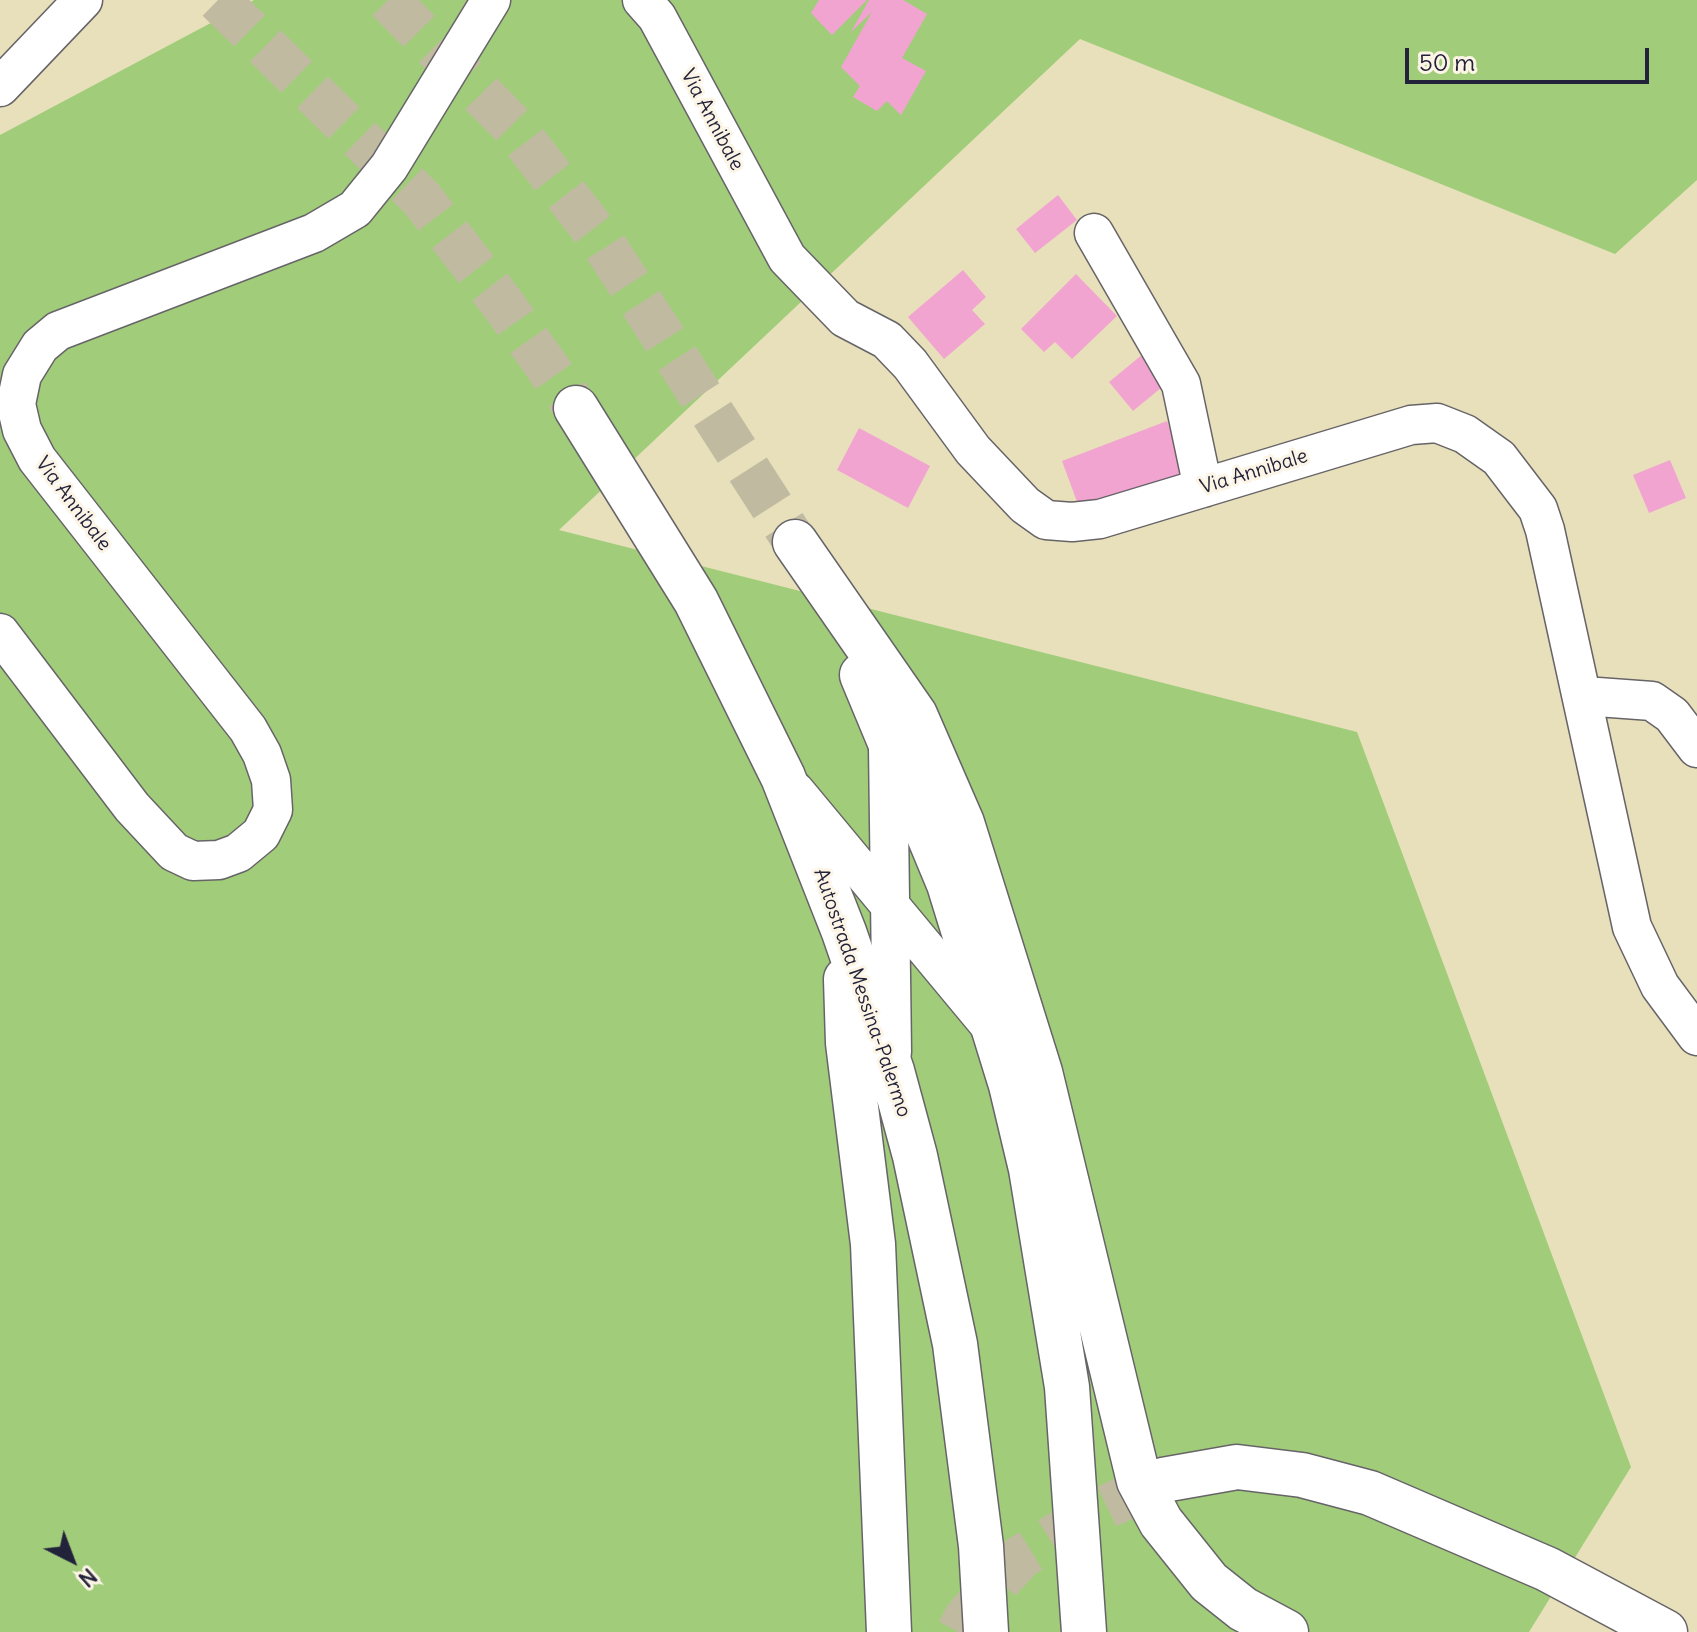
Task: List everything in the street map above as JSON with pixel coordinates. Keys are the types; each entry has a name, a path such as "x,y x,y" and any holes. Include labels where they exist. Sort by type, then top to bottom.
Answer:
{"highway":[{"name":"Autostrada Messina-Palermo","path":"576,408 696,601 783,777 844,932 892,1071 915,1156 955,1344 981,1546 986,1632"},
{"path":"1084,1632 1076,1477 1049,1263 1031,1169 995,1033 949,884 888,731 795,542 915,715 962,823 1040,1072 1139,1481 1161,1522 1209,1582 1243,1609 1286,1632"},
{"path":"844,932 848,1043 873,1244 889,1632"},
{"path":"1163,1480 1237,1467 1302,1475 1370,1493 1547,1569 1665,1632"}],"street":[{"path":"0,87 83,0"},
{"name":"Via Annibale","path":"0,633 132,807 174,852 193,861 219,860 238,853 261,834 273,810 271,780 262,754 248,729 37,459 22,430 16,404 22,375 40,346 58,331 314,233 355,209 389,167 491,0"},
{"name":"Via Annibale","path":"642,0 657,17 787,258 845,318 887,340 973,450 1025,505 1046,520 1072,522 1100,519 1411,425 1437,423 1465,434 1499,458 1538,509 1584,696 1603,807 1632,927 1660,986 1697,1036"},
{"path":"1094,233 1181,384 1203,488"},
{"path":"1584,696 1652,701 1672,715 1697,748"},
{"path":"888,731 892,1071"},
{"path":"783,777 995,1033"}],"green space":[{"path":"254,0 1697,0 1697,180 1615,254 1080,39 559,530 1357,732 1631,1467 1529,1632 0,1632 0,135"}],"building":[{"path":"819,0 867,0 832,35 811,13"},
{"path":"869,0 903,0 927,14 902,58 926,71 901,115 887,101 877,111 853,97 860,86 841,67 872,12 851,32"},
{"path":"1058,195 1077,220 1035,253 1016,229"},
{"path":"963,270 986,297 972,310 985,324 944,359 908,317"},
{"path":"1076,274 1117,316 1072,359 1055,342 1044,352 1021,329"},
{"path":"1154,345 1178,374 1133,411 1109,382"},
{"path":"1167,421 1188,478 1083,518 1062,461"},
{"path":"859,428 930,466 908,508 837,470"},
{"path":"1670,460 1686,498 1649,513 1633,475"}],"tunnel":[{"path":"218,0 421,198 505,307 576,408"},
{"path":"388,0 512,125 599,237 795,542"},
{"path":"958,1632 967,1616 1021,1557 1089,1515 1163,1480"}]}
